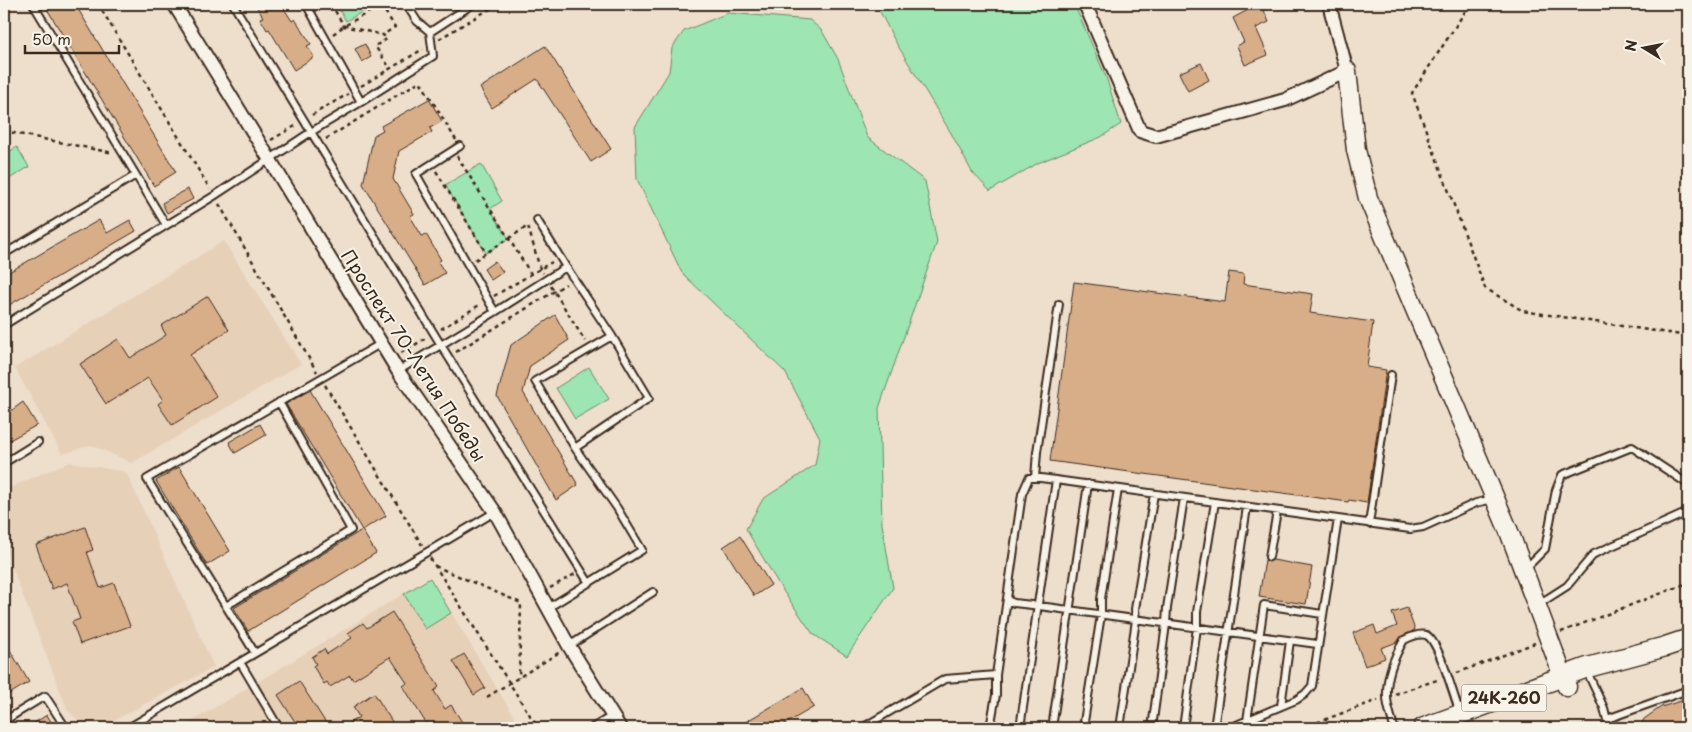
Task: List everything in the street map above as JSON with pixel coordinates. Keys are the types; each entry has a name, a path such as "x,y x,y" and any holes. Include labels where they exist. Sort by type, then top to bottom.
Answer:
{"main road":[{"name":"24К-260","path":"1565,682 1586,668 1688,639"},
{"name":"24К-260","path":"1423,728 1460,721 1565,682 1590,678 1688,644"}],"street":[{"name":"Проспект 70-Летия Победы","path":"174,4 262,146 380,344 494,512 569,646 620,728"},
{"path":"1085,4 1140,131 1156,136 1285,100 1347,71"},
{"path":"1329,4 1347,71 1356,150 1368,198 1524,571 1565,682"}],"lane":[{"path":"33,4 166,225"},
{"path":"233,4 448,357 589,583"},
{"path":"306,4 361,102"},
{"path":"4,325 214,196 311,132 433,56 430,32 417,21 406,4"},
{"path":"430,32 473,4"},
{"path":"460,146 416,174 495,312"},
{"path":"4,254 136,175"},
{"path":"537,220 612,336 649,398 575,448"},
{"path":"398,372 566,267"},
{"path":"1035,478 1037,452 1059,304"},
{"path":"548,608 642,550 575,448 535,381 612,336"},
{"path":"255,653 147,479 380,344"},
{"path":"1370,524 1391,375"},
{"path":"226,606 351,530 279,402"},
{"path":"4,463 38,442"},
{"path":"1524,571 1545,549 1556,490 1562,475 1632,447 1688,484"},
{"path":"990,728 1022,494 1029,478 1088,484 1410,529 1423,527 1476,503 1494,499"},
{"path":"1020,728 1056,480"},
{"path":"1052,728 1088,484"},
{"path":"1083,728 1118,489"},
{"path":"1120,728 1154,494"},
{"path":"1152,728 1167,608 1184,498"},
{"path":"1183,728 1197,628 1197,612 1215,502"},
{"path":"1214,728 1247,507"},
{"path":"1269,557 1277,511"},
{"path":"128,728 494,512"},
{"path":"1537,605 1566,586 1594,554 1688,512"},
{"path":"1229,728 1296,700 1312,686 1317,644 1338,519"},
{"path":"569,646 653,592"},
{"path":"1007,600 1014,603 1317,644"},
{"path":"1246,721 1264,605 1322,614"},
{"path":"1394,728 1387,697 1389,673 1404,640 1418,635 1427,636 1434,642 1439,652 1460,721"},
{"path":"1281,706 1290,641"},
{"path":"240,662 279,728"},
{"path":"862,728 945,679 996,675"},
{"path":"1590,678 1604,708 1610,728"},
{"path":"1607,719 1688,690"},
{"path":"5,718 45,696 66,728"},
{"path":"592,728 612,716"}],"path":[{"path":"98,4 426,552 538,728"},
{"path":"326,40 344,26 382,4 394,28 384,35 344,26 331,4"},
{"path":"262,146 498,4"},
{"path":"1470,4 1412,92 1485,288 1523,311 1688,336"},
{"path":"384,35 387,39 375,46 390,68"},
{"path":"319,144 420,81 460,146"},
{"path":"4,131 124,155"},
{"path":"454,151 530,274"},
{"path":"432,164 486,253 508,239"},
{"path":"448,357 574,278"},
{"path":"435,566 521,603 527,600"},
{"path":"550,588 581,571"},
{"path":"1302,728 1447,677 1688,584"},
{"path":"519,678 521,603"},
{"path":"487,697 569,646"}],"shaded area":[{"path":"224,241 301,364 132,463 91,445 62,454 15,368"},
{"path":"69,462 126,472 214,667 100,728 80,722 68,711 4,547 4,490"},
{"path":"430,578 521,728 181,728"}],"green space":[{"path":"336,4 376,4 346,21"},
{"path":"876,4 1074,4 1106,77 1121,124 1101,137 1038,163 990,191 972,172 951,133 895,41"},
{"path":"728,13 810,20 822,31 838,59 867,137 925,181 937,242 879,408 882,524 893,588 847,656 813,634 781,588 746,529 763,499 815,465 820,438 785,372 682,273 637,179 635,127 669,72 672,48 684,31"},
{"path":"17,147 29,167 4,182 4,155"},
{"path":"481,164 502,201 490,209 509,239 486,253 445,185"},
{"path":"589,367 609,399 575,419 556,388"},
{"path":"430,578 451,613 425,629 404,594"}],"building":[{"path":"44,4 75,4 176,172 154,186"},
{"path":"255,4 281,4 292,21 295,19 311,44 307,46 314,57 294,70 269,29 267,30 260,18 263,17"},
{"path":"1248,4 1261,4 1269,22 1256,28 1268,55 1245,65 1237,46 1244,42 1233,18 1250,9"},
{"path":"365,44 371,57 362,62 355,49"},
{"path":"545,46 611,149 591,162 537,79 492,108 480,88"},
{"path":"1201,63 1209,80 1188,91 1179,73"},
{"path":"429,99 442,121 430,128 432,132 399,151 393,179 414,214 410,216 422,236 426,234 441,260 438,262 445,273 425,285 363,184 374,135 383,130 381,126"},
{"path":"188,189 193,199 167,213 162,203"},
{"path":"99,220 107,233 130,220 136,231 4,308 4,275"},
{"path":"495,261 503,272 491,280 484,269"},
{"path":"1229,272 1244,274 1243,284 1313,294 1310,313 1373,322 1367,367 1386,370 1367,503 1349,500 1348,502 1050,461 1074,282 1225,302"},
{"path":"208,296 229,330 190,355 217,397 172,425 158,404 163,400 148,378 106,404 80,364 118,339 130,358 166,335 161,326"},
{"path":"555,315 569,340 530,366 523,392 578,485 556,500 497,396 511,345"},
{"path":"310,390 386,516 362,530 286,404"},
{"path":"23,402 37,425 4,443 4,416"},
{"path":"260,424 266,435 235,453 229,442"},
{"path":"179,467 230,551 207,565 156,481"},
{"path":"85,527 93,550 87,552 100,588 114,583 130,626 80,644 72,622 80,619 67,583 52,589 36,545"},
{"path":"362,530 376,553 248,631 234,608"},
{"path":"740,536 771,585 754,596 723,547"},
{"path":"1265,560 1312,567 1306,604 1259,597"},
{"path":"1407,608 1415,630 1402,636 1397,642 1381,648 1385,658 1365,666 1353,633 1374,625 1377,634 1397,626 1392,613"},
{"path":"392,612 439,687 434,691 445,709 451,705 466,728 429,728 403,686 407,683 390,657 353,680 350,675 330,687 327,682 324,684 313,666 316,664 312,657 324,649 327,654 352,638 348,633 363,623 367,628"},
{"path":"4,640 29,682 8,695 4,688"},
{"path":"464,654 485,688 474,695 453,661"},
{"path":"299,681 329,728 299,728 278,695"},
{"path":"803,688 814,707 778,728 735,728"},
{"path":"374,693 396,728 341,728 359,717 353,707"},
{"path":"1688,699 1688,728 1639,728 1644,719 1661,707"},
{"path":"47,715 55,728 26,728"}]}
